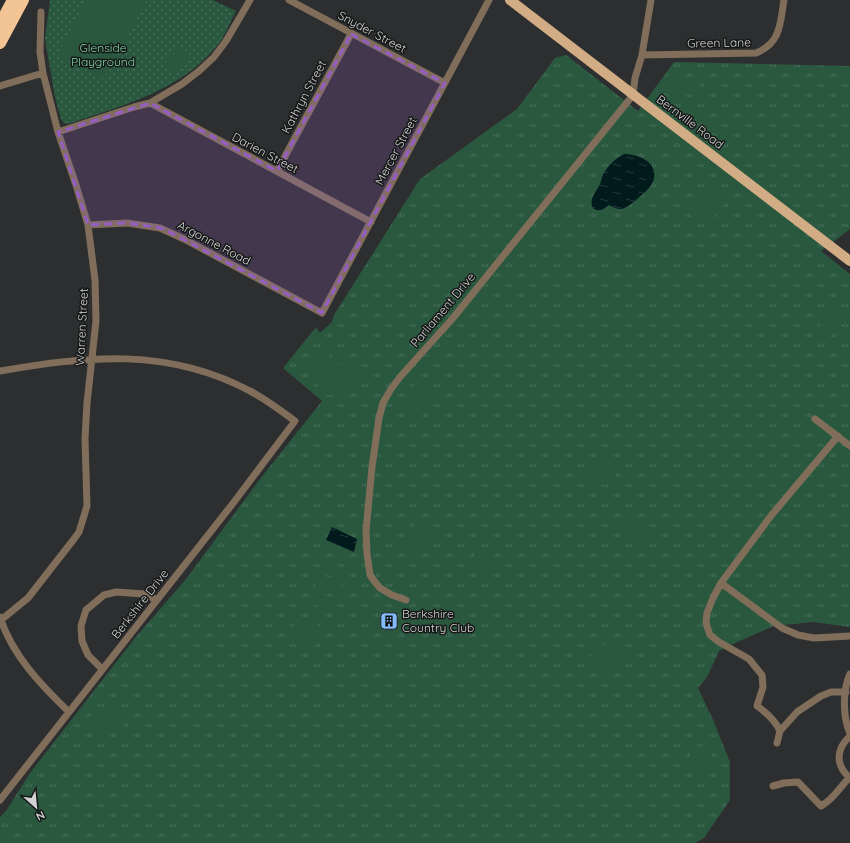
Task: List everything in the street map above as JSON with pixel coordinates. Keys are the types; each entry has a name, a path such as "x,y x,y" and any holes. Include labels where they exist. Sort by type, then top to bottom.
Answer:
{"highway":[{"path":"0,24 13,0"},
{"path":"0,43 23,0"}],"main road":[{"name":"Bernville Road","path":"512,2 850,261"}],"street":[{"path":"58,132 150,103 182,84 214,57 234,30 250,0"},
{"name":"Snyder Street","path":"289,0 445,83"},
{"name":"Mercer Street","path":"322,313 489,0"},
{"name":"Parliament Drive","path":"406,600 392,595 380,588 370,575 367,554 366,531 372,467 379,418 383,403 391,389 453,318 633,94 635,78 642,55 651,0"},
{"name":"Green Lane","path":"642,55 756,53 768,48 774,41 778,33 784,0"},
{"name":"Warren Street","path":"0,618 28,598 79,532 87,506 85,439 87,403 96,321 94,267 88,225 58,132 43,73 40,52 41,12"},
{"name":"Kathryn Street","path":"277,171 351,34"},
{"path":"0,86 43,73"},
{"name":"Darien Street","path":"150,103 371,222"},
{"name":"Argonne Road","path":"88,225 127,223 160,228 184,239 322,313"},
{"path":"0,371 92,358"},
{"name":"Berkshire Drive","path":"0,800 295,421 251,391 214,374 151,360 92,358"},
{"path":"815,419 850,446"},
{"path":"780,731 777,724 767,713 757,706 763,687 762,675 749,659 719,642 710,635 707,630 706,623 707,613 721,582 770,517 838,436"},
{"path":"721,582 782,628 798,635 814,638 850,636"},
{"path":"102,669 88,655 82,641 81,626 86,610 104,594 116,592 144,594 157,600"},
{"path":"0,618 11,641 26,666 42,685 69,712"},
{"path":"773,786 784,783 798,782 821,806 829,802 850,778 842,771 839,761 839,751 843,742 850,735 846,724 846,692 850,674"},
{"path":"777,743 780,731 797,712 821,696 831,692 846,692"}],"highlighted area":[{"path":"351,34 445,83 322,313 160,228 127,223 88,225 58,132 150,103 277,171"}],"green space":[{"name":"Glenside Playground","path":"50,0 213,0 236,11 222,39 207,57 190,71 152,94 68,124 64,123 61,119 55,97 45,39"},
{"path":"87,0 147,0 104,79 57,54"},
{"path":"181,46 192,56 175,74 164,64"},
{"name":"Berkshire Country Club","path":"566,55 638,111 674,62 850,66 850,229 821,251 850,274 850,627 813,622 774,626 719,651 707,677 698,688 730,762 730,800 704,838 695,843 0,843 0,817 6,811 30,773 135,638 186,579 260,479 322,401 283,368 316,327 320,333 332,322 334,315 420,179 517,109 555,58"},
{"path":"679,76 695,79 699,82 701,88 697,94 674,95 671,88 673,78"},
{"path":"710,191 719,196 725,203 708,223 704,224 689,214 689,211 699,198"},
{"path":"833,304 842,308 847,312 847,315 833,334 824,339 819,338 815,334 830,306"},
{"path":"318,347 325,348 330,353 317,370 313,370 307,366 306,359"},
{"path":"343,363 354,367 357,374 355,378 349,384 330,395 319,391 318,382 334,367"},
{"path":"417,381 422,381 432,393 422,416 408,415 407,413 411,390"},
{"path":"593,459 606,464 616,472 614,481 602,485 590,479 585,467"},
{"path":"635,516 647,529 645,536 641,540 629,543 621,539 621,531 628,520"},
{"path":"418,517 434,525 425,544 424,550 420,554 414,552 405,543 405,540 411,532"},
{"path":"481,549 495,556 497,571 486,573 477,564 474,558 475,554"},
{"path":"327,561 351,572 346,583 322,572"},
{"path":"320,575 345,586 340,598 315,587"},
{"path":"314,590 338,601 333,613 309,602"},
{"path":"306,620 316,623 320,629 321,636 314,647 307,648 300,645 294,637 292,630 293,627 297,623"},
{"path":"612,643 619,645 626,652 625,663 617,667 601,667 595,664 592,660 592,653 599,647"},
{"path":"111,708 125,717 124,727 119,729 98,731 91,728 87,724 88,718 91,715"},
{"path":"704,745 711,754 713,763 709,774 701,775 691,767 690,759 693,751"}],"water":[{"path":"624,154 635,155 649,163 654,172 652,184 642,195 625,208 618,209 609,205 600,210 594,209 592,207 592,198 600,185 604,173 617,158"},
{"path":"332,527 357,539 354,552 326,540"}],"place":[{"name":"Berkshire Country Club","path":"389,621"}]}
